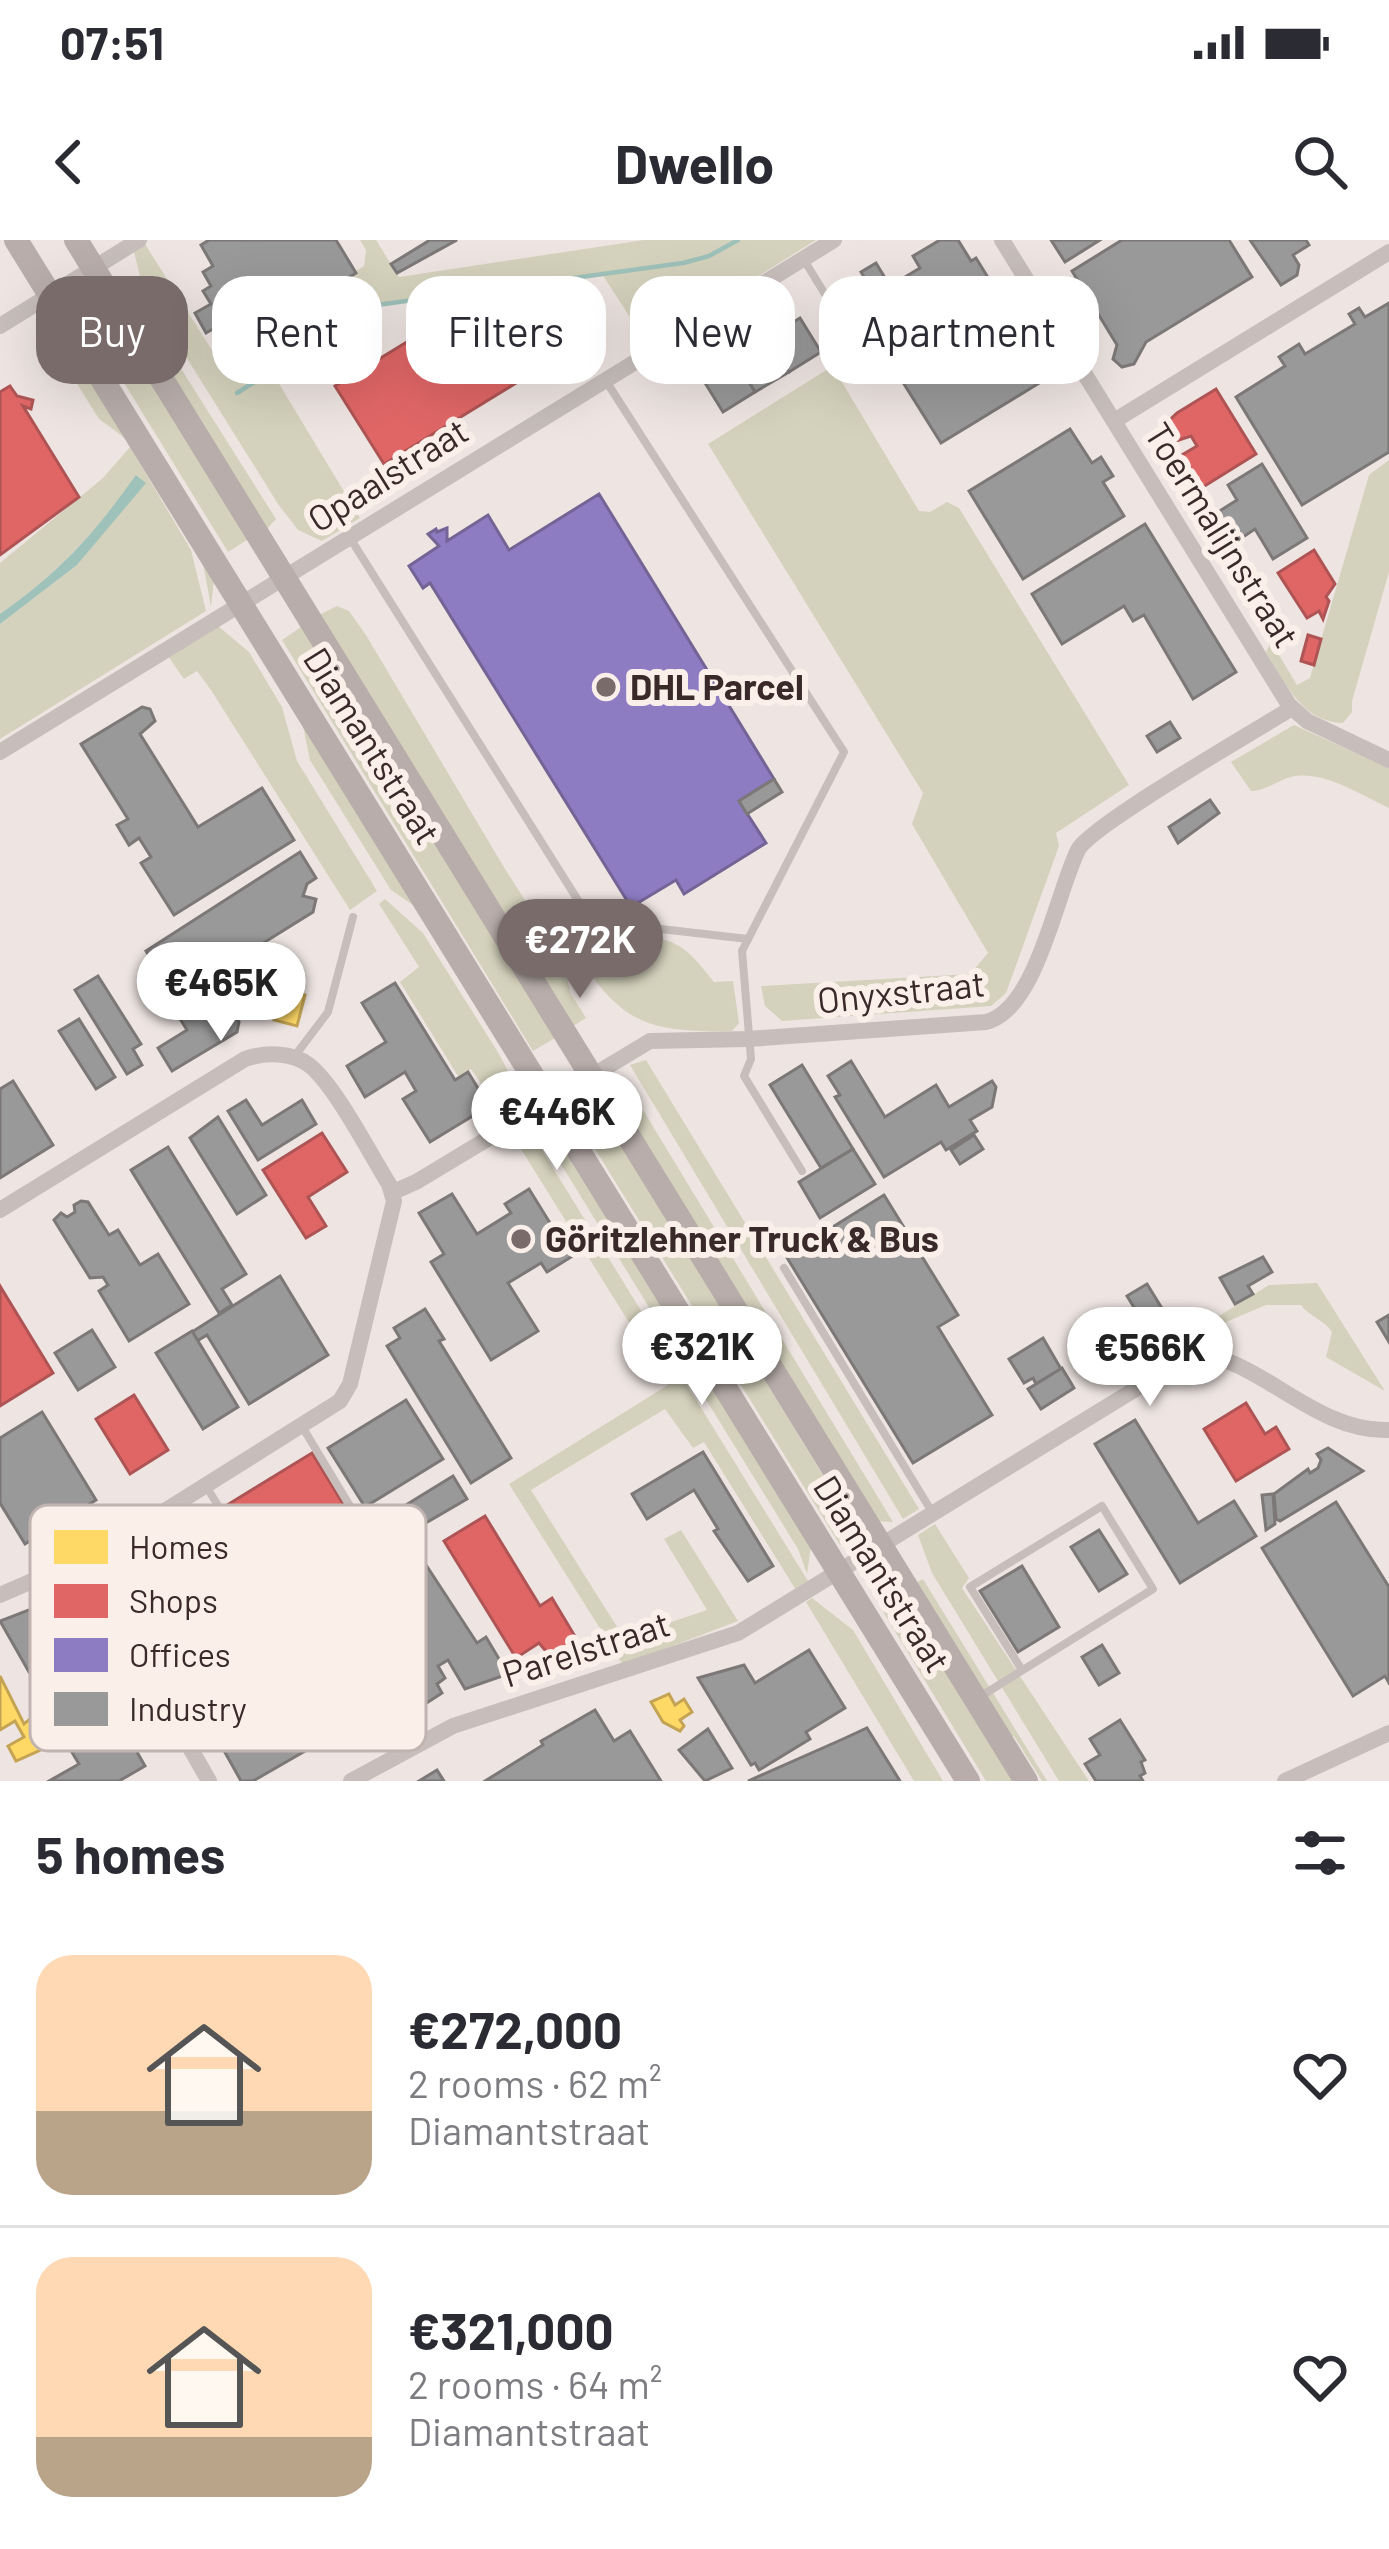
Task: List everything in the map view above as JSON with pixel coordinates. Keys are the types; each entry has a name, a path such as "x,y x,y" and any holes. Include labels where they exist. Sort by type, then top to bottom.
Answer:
{"main road":[{"name":"Diamantstraat","path":"16,240 38,276"},
{"name":"Diamantstraat","path":"76,240 1026,1781"},
{"name":"Diamantstraat","path":"105,384 968,1781"}],"street":[{"path":"80,276 139,240"},
{"name":"Opaalstraat","path":"606,380 834,240"},
{"name":"Toermalijnstraat","path":"1002,240 1292,708 1307,721 1389,760"},
{"path":"1114,421 1389,252"},
{"path":"0,326 36,304"},
{"name":"Opaalstraat","path":"0,752 599,384"},
{"name":"Onyxstraat","path":"393,1192 650,1041 748,1039 986,1022 1002,1017 1024,990 1083,842 1292,708"},
{"path":"0,1210 245,1059 279,1054 311,1066 393,1192 346,1393 333,1408 174,1505"},
{"path":"881,1545 1191,1355 1222,1359 1337,1422 1389,1430"},
{"name":"Parelstraat","path":"426,1741 453,1726 716,1643 881,1545"},
{"path":"0,1594 30,1582"},
{"path":"1285,1781 1389,1733"},
{"path":"192,1751 209,1781"},
{"name":"Parelstraat","path":"351,1781 407,1751"}],"lane":[{"path":"803,259 819,285"},
{"path":"606,380 844,752 742,951 751,1059 744,1076 802,1171"},
{"path":"350,537 591,922 748,939"},
{"path":"293,1058 328,1012 353,917"},
{"path":"784,1268 932,1513"},
{"path":"302,1427 349,1505"},
{"path":"206,1486 218,1505"},
{"path":"976,1700 1154,1589 1102,1506 970,1587 1022,1670"}],"shaded area":[{"path":"360,240 376,240 399,277 644,240 816,240 758,276 630,276 630,317 602,274 406,276 406,301 382,304 382,276 348,276 364,266 366,250"},
{"path":"145,244 165,276 140,276 134,252"},
{"path":"188,312 212,350 212,384 279,384 360,518 322,541 298,530 188,360"},
{"path":"819,375 819,384 843,384 919,511 930,512 947,502 959,508 1129,785 1056,833 1059,846 1006,993 991,1006 782,1021 765,1006 761,986 970,974 988,953 912,824 923,793 708,444"},
{"path":"188,380 276,519 267,529 177,384 188,384"},
{"path":"77,384 101,384 215,569 211,607 203,563 125,438 99,419"},
{"path":"125,384 155,384 250,538 228,552"},
{"path":"130,447 191,550 206,611 0,739 0,624 77,565 145,483 137,475 75,550 0,614 0,563 103,478"},
{"path":"1389,460 1389,572 1352,712 1343,723 1329,721 1296,699 1266,652 1271,642 1297,685 1310,678 1369,475"},
{"path":"337,606 349,611 366,635 562,959 571,994 586,1018 570,1028 317,616"},
{"path":"304,625 555,1038 533,1051 282,640"},
{"path":"218,626 249,652 282,707 297,761 377,891 350,910 211,690 197,671 184,679 168,656"},
{"path":"297,697 429,916 391,890 310,760"},
{"path":"1294,725 1389,768 1389,808 1344,786 1308,776 1290,777 1251,791 1231,762"},
{"path":"385,899 423,933 508,1071 513,1113 490,1128 480,1112 494,1102 471,1069 458,1076 400,982 419,967 379,904"},
{"path":"611,936 670,942 690,955 714,982 733,981 739,1023 732,1031 701,1031 654,1025 635,1017 603,990 571,944"},
{"path":"646,1060 919,1509 903,1519 630,1065"},
{"path":"640,1105 893,1522 873,1521 624,1114"},
{"path":"607,1123 859,1534 840,1545 587,1136"},
{"path":"527,1126 808,1581 796,1590 704,1442 693,1448 665,1409 531,1490 624,1638 707,1610 664,1539 681,1530 738,1621 623,1665 509,1484 668,1385 511,1133"},
{"path":"571,1147 812,1538 807,1574 798,1549 559,1161 559,1155"},
{"path":"1317,1283 1385,1391 1326,1357 1332,1332 1301,1305 1266,1305 1219,1325 1211,1321 1269,1285"},
{"path":"935,1524 969,1578 962,1588 1089,1781 1059,1781 932,1573 918,1535"},
{"path":"923,1579 1047,1781 1042,1781 1014,1736 1008,1740 917,1582"},
{"path":"898,1592 1014,1781 986,1781 879,1605"},
{"path":"812,1598 853,1630 943,1781 914,1781 806,1602"}],"water":[{"path":"136,475 146,483 77,565 0,624 0,614 75,551"}],"building: Homes":[{"path":"266,962 289,967 283,989 305,995 297,1026 274,1020 281,995 259,989"},
{"path":"0,1676 24,1724 30,1719 30,1751 38,1751 16,1761 8,1746 24,1737 15,1721 0,1730"},
{"path":"669,1694 675,1705 684,1699 692,1712 680,1720 684,1726 680,1731 663,1722 651,1702"}],"building: Shops":[{"path":"406,342 406,384 514,384 384,464 335,386 382,384 382,357"},
{"path":"10,386 17,396 33,400 31,409 23,406 79,497 0,555 0,392"},
{"path":"1216,389 1256,454 1195,492 1175,459 1197,446 1191,436 1164,445 1156,433 1177,413"},
{"path":"1314,550 1335,584 1326,597 1323,619 1319,611 1307,618 1278,573"},
{"path":"1308,635 1321,639 1314,665 1301,661"},
{"path":"322,1133 347,1172 308,1197 326,1226 306,1238 263,1170"},
{"path":"0,1286 53,1373 0,1406"},
{"path":"134,1395 168,1450 130,1474 96,1419"},
{"path":"1246,1403 1265,1434 1276,1427 1289,1449 1236,1481 1204,1429"},
{"path":"312,1453 344,1505 227,1505"},
{"path":"485,1516 540,1606 552,1598 576,1638 551,1657 539,1643 516,1658 444,1541"}],"building: Offices":[{"name":"DHL Parcel","path":"599,494 774,779 739,801 766,843 684,894 676,880 631,907 430,583 423,588 409,566 439,546 428,534 436,529 447,528 447,541 488,515 509,550"}],"building: Industry":[{"path":"209,240 336,240 356,273 212,276 212,330 206,333 195,313 211,304 203,291 211,286 203,272 213,266 201,245"},
{"path":"430,240 457,240 397,273 391,264"},
{"path":"940,240 958,240 987,276 907,276 920,268 913,256"},
{"path":"1051,240 1100,240 1065,262"},
{"path":"1122,240 1229,240 1252,277 1146,342 1134,364 1122,367 1113,359 1117,345 1099,315 1099,276 1075,276 1072,271"},
{"path":"1250,240 1306,240 1309,245 1293,255 1299,265 1297,275 1281,285"},
{"path":"876,263 884,276 864,276 861,272"},
{"path":"1389,303 1389,452 1302,505 1236,397 1285,366 1279,357 1299,344 1305,354 1355,324 1349,314 1359,308 1365,317"},
{"path":"800,318 819,353 795,368 795,321"},
{"path":"706,384 750,384 755,392 723,412"},
{"path":"904,384 1038,384 941,443"},
{"path":"1070,429 1092,463 1101,457 1113,476 1103,482 1124,516 1023,579 969,491"},
{"path":"1262,464 1307,538 1273,559 1255,529 1237,541 1218,512 1237,500 1228,485"},
{"path":"1145,524 1236,672 1193,699 1144,615 1133,621 1124,606 1062,644 1032,594"},
{"path":"142,707 150,709 155,721 140,734 198,827 262,788 294,840 174,915 141,863 151,857 139,838 129,845 117,825 128,819 81,744"},
{"path":"1170,722 1180,738 1157,752 1147,736"},
{"path":"774,779 782,792 747,814 739,801"},
{"path":"1210,800 1219,813 1178,843 1169,827"},
{"path":"300,852 316,878 307,884 303,896 316,899 313,912 210,976 239,1022 237,1032 172,1071 158,1048 187,1030 169,1001 174,997 146,951"},
{"path":"248,956 257,970 242,981 232,965"},
{"path":"98,976 141,1044 133,1049 142,1065 127,1074 75,990"},
{"path":"395,983 455,1080 468,1072 489,1106 430,1142 403,1099 416,1091 405,1072 365,1097 347,1066 386,1042 362,1003"},
{"path":"79,1019 115,1077 96,1089 59,1031"},
{"path":"851,1061 885,1117 936,1085 949,1107 992,1081 996,1087 992,1107 970,1120 977,1131 946,1150 941,1142 884,1177 835,1097 840,1095 828,1076"},
{"path":"802,1065 853,1149 821,1168 770,1085"},
{"path":"13,1081 53,1145 0,1178 0,1089"},
{"path":"246,1100 262,1125 302,1100 316,1124 258,1160 228,1111"},
{"path":"218,1117 266,1195 237,1214 190,1138"},
{"path":"974,1135 983,1149 960,1164 951,1150"},
{"path":"168,1147 246,1274 222,1289 232,1305 219,1313 131,1170"},
{"path":"853,1149 875,1184 820,1218 799,1182"},
{"path":"529,1189 571,1257 547,1272 541,1263 508,1283 538,1331 491,1360 431,1262 444,1254 419,1213 452,1194 477,1234 511,1213 505,1204"},
{"path":"884,1195 958,1315 938,1327 992,1415 913,1463 786,1256"},
{"path":"88,1202 109,1235 118,1230 140,1265 158,1254 189,1304 129,1341 99,1291 108,1285 103,1277 90,1278 54,1220 61,1213 67,1217 75,1212 74,1205"},
{"path":"1263,1257 1272,1272 1248,1286 1253,1294 1235,1304 1220,1278"},
{"path":"280,1276 328,1355 249,1404 207,1335 197,1341 192,1332"},
{"path":"1147,1284 1171,1323 1151,1335 1127,1296"},
{"path":"425,1309 444,1339 439,1341 511,1458 471,1483 387,1346 400,1338 394,1328"},
{"path":"1389,1315 1389,1342 1377,1322"},
{"path":"92,1330 115,1367 78,1390 55,1353"},
{"path":"192,1331 238,1407 203,1429 156,1353"},
{"path":"1043,1338 1061,1369 1036,1384 1033,1378 1024,1383 1009,1359"},
{"path":"1062,1368 1074,1388 1041,1409 1028,1389"},
{"path":"406,1400 443,1459 364,1505 328,1448"},
{"path":"42,1412 96,1500 88,1505 30,1505 30,1541 25,1544 0,1503 0,1438"},
{"path":"1135,1420 1198,1523 1234,1501 1256,1536 1180,1583 1095,1444"},
{"path":"1328,1448 1363,1471 1280,1521 1276,1519 1274,1494 1308,1469 1310,1473 1318,1468 1317,1454"},
{"path":"703,1452 773,1566 748,1581 714,1531 718,1529 694,1490 647,1519 632,1494"},
{"path":"453,1476 467,1499 426,1523 426,1505 406,1505"},
{"path":"1273,1494 1275,1524 1266,1530 1262,1495"},
{"path":"1336,1502 1389,1587 1389,1683 1385,1676 1353,1696 1262,1548"},
{"path":"1099,1530 1127,1574 1099,1591 1071,1547"},
{"path":"426,1565 477,1643 486,1637 508,1674 465,1689 448,1660 438,1666 445,1678 437,1684 442,1693 426,1703"},
{"path":"1022,1566 1059,1627 1018,1652 980,1591"},
{"path":"30,1609 30,1671 29,1672 0,1621"},
{"path":"1102,1645 1119,1673 1099,1685 1082,1657"},
{"path":"809,1650 845,1708 806,1732 810,1739 759,1770 755,1763 751,1765 698,1678 744,1665 755,1683"},
{"path":"595,1710 614,1741 630,1731 661,1781 485,1781 543,1745 541,1741"},
{"path":"1120,1720 1145,1760 1141,1762 1143,1781 1096,1781 1085,1764 1100,1755 1090,1739"},
{"path":"867,1728 900,1781 748,1781 843,1739"},
{"path":"708,1729 732,1768 705,1781 679,1750"},
{"path":"71,1751 136,1751 145,1766 119,1781 49,1781 79,1764"},
{"path":"224,1751 305,1751 253,1781 241,1781"},
{"path":"437,1770 444,1781 419,1781"}],"waterway":[{"path":"237,393 377,305 683,263 738,240"}],"place":[{"name":"DHL Parcel","path":"606,687"},
{"name":"Göritzlehner Truck & Bus","path":"521,1239"}]}
